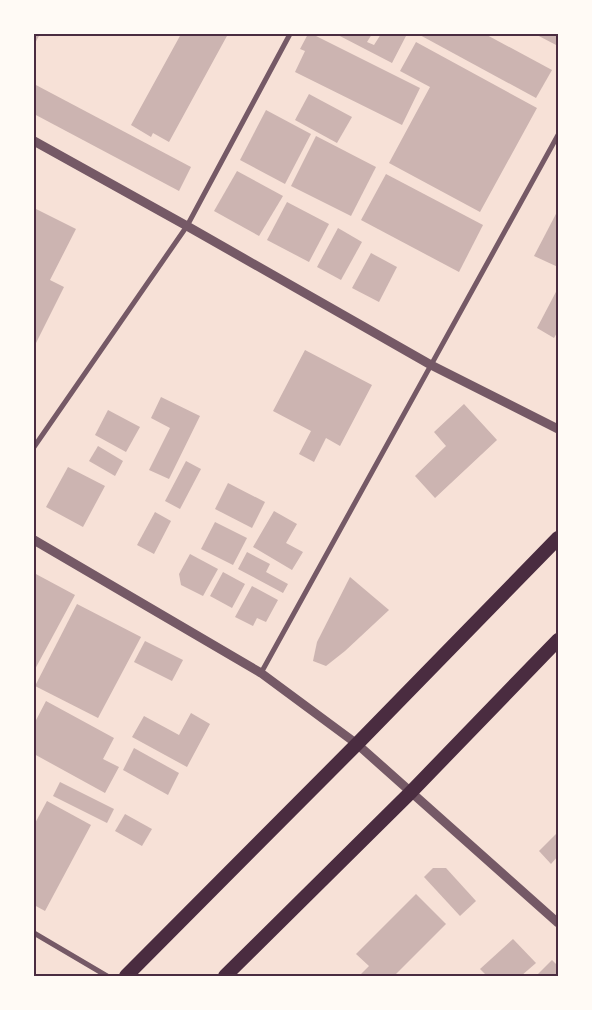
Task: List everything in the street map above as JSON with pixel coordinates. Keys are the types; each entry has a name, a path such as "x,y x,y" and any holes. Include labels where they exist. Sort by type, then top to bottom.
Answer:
{"highway":[{"path":"126,976 357,744 558,538"},
{"path":"225,976 410,793 558,640"}],"street":[{"path":"34,447 187,226 290,34"},
{"path":"261,673 558,135"},
{"path":"34,140 431,365 558,429"},
{"path":"34,540 261,673 357,744 558,923"},
{"path":"34,933 107,976"}],"building":[{"path":"34,34 40,34 34,45"},
{"path":"181,34 228,34 169,142 153,133 151,137 131,125"},
{"path":"308,34 312,34 420,88 402,125 295,72 305,51 300,49"},
{"path":"336,34 372,34 367,42 374,45 381,34 407,34 392,63"},
{"path":"418,34 485,34 552,70 536,98"},
{"path":"535,34 558,34 558,46"},
{"path":"416,42 537,108 480,212 389,163 430,87 400,71"},
{"path":"34,84 191,167 179,191 34,114"},
{"path":"309,94 352,117 337,143 295,120"},
{"path":"266,110 311,134 285,184 240,160"},
{"path":"316,136 376,167 351,216 291,186"},
{"path":"237,171 283,196 259,236 214,211"},
{"path":"386,174 483,225 459,272 361,220"},
{"path":"287,202 329,224 309,262 267,240"},
{"path":"34,208 76,229 50,280 64,287 34,347"},
{"path":"558,210 558,267 534,256"},
{"path":"338,228 362,242 341,280 317,267"},
{"path":"371,253 397,267 379,302 352,288"},
{"path":"558,288 558,331 554,338 537,328"},
{"path":"305,350 372,385 340,446 326,438 314,462 299,454 311,431 273,411"},
{"path":"161,397 200,416 169,479 149,470 170,428 151,418"},
{"path":"464,404 497,440 435,498 415,476 446,446 434,432"},
{"path":"108,410 140,427 126,452 95,435"},
{"path":"98,446 123,461 115,476 89,461"},
{"path":"186,461 201,469 180,509 165,501"},
{"path":"68,467 105,486 83,527 46,507"},
{"path":"228,483 265,502 252,528 215,509"},
{"path":"274,511 297,524 286,543 303,552 292,570 253,547"},
{"path":"155,512 171,521 154,554 137,545"},
{"path":"215,522 247,538 233,565 201,549"},
{"path":"247,552 270,564 266,572 288,584 283,593 238,569"},
{"path":"190,554 218,569 203,596 181,585 179,574"},
{"path":"223,572 245,584 232,608 210,596"},
{"path":"34,573 75,595 34,671"},
{"path":"350,577 389,610 326,666 313,661 317,642"},
{"path":"252,586 278,600 266,622 257,618 253,626 235,617"},
{"path":"77,604 141,637 98,718 35,686"},
{"path":"145,641 183,660 172,681 134,662"},
{"path":"46,701 114,738 103,759 119,767 105,793 34,754 34,724"},
{"path":"191,713 210,724 187,767 132,737 144,716 179,735"},
{"path":"134,748 179,773 168,795 123,770"},
{"path":"60,782 114,809 107,823 53,796"},
{"path":"47,801 91,825 45,911 34,905 34,825"},
{"path":"125,814 152,829 142,846 115,831"},
{"path":"558,832 558,856 551,864 539,851"},
{"path":"433,868 446,868 476,901 460,916 424,877"},
{"path":"416,894 446,924 394,976 359,976 369,966 356,954"},
{"path":"513,939 536,963 521,976 487,976 480,969"},
{"path":"552,960 558,966 558,976 536,976"}]}
